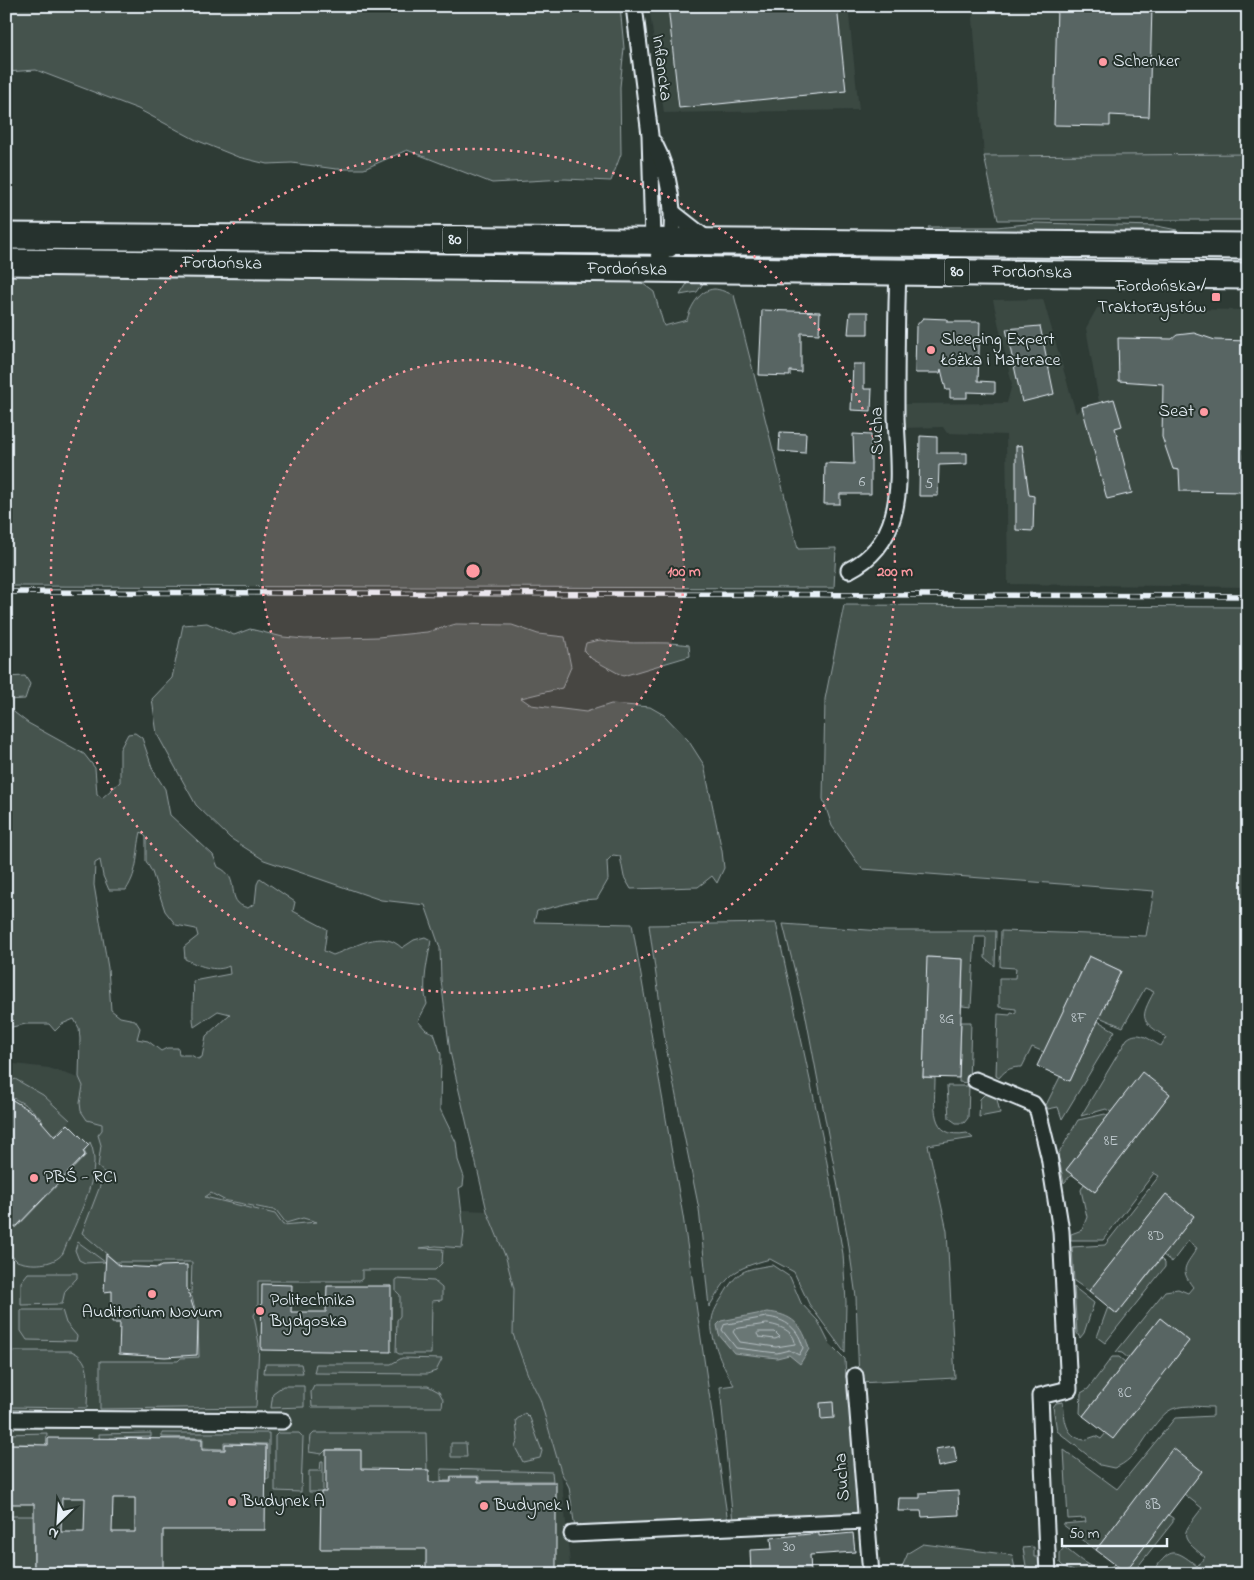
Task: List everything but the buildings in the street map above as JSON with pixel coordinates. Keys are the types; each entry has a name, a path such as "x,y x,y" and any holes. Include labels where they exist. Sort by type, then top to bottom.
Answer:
{"main road":[{"name":"Fordońska","path":"6,236 1248,246"},
{"name":"Fordońska","path":"6,262 1248,276"}],"street":[{"name":"Inflancka","path":"634,6 662,242"},
{"name":"Inflancka","path":"650,135 659,153 672,212 662,242"},
{"path":"672,212 710,241"},
{"path":"662,242 667,270"},
{"name":"Sucha","path":"849,570 865,562 882,542 895,506 898,487 896,354 898,272"},
{"path":"975,1080 1032,1104 1038,1110 1057,1197 1062,1231 1069,1389 1040,1396 1048,1574"},
{"name":"Sucha","path":"855,1376 871,1574"},
{"path":"6,1419 283,1421"},
{"path":"572,1534 866,1521"}],"shaded area":[{"path":"6,6 620,6 624,48 620,87 621,154 611,181 565,179 492,183 407,150 364,169 336,169 292,163 267,164 238,157 196,140 138,109 36,70 6,72"},
{"path":"649,6 848,6 859,110 664,113"},
{"path":"972,6 1248,6 1248,154 984,156"},
{"path":"1248,154 1248,220 998,220 984,156"},
{"path":"1037,223 1157,226 1177,230 1149,236 932,233 928,227 996,227"},
{"path":"1248,252 1248,269 715,262 715,255"},
{"path":"6,270 638,280 654,292 664,326 687,320 690,310 700,296 709,290 721,290 734,295 798,549 836,548 834,588 6,586"},
{"path":"707,278 697,292 680,295 688,282"},
{"path":"1043,299 1076,413 1082,407 1099,402 1086,328 1097,308 1248,310 1248,587 1008,584 1006,435 947,433 943,427 901,428 903,404 1007,403 1012,384 993,300"},
{"path":"844,605 1248,607 1248,1574 1151,1574 1167,1555 1172,1553 1182,1555 1197,1566 1205,1557 1186,1539 1190,1524 1202,1508 1184,1494 1202,1471 1173,1449 1096,1550 1062,1524 1086,1522 1085,1518 1068,1519 1064,1450 1117,1489 1175,1418 1213,1416 1213,1407 1189,1406 1172,1409 1154,1426 1130,1458 1114,1468 1100,1465 1057,1431 1053,1407 1056,1403 1063,1402 1067,1426 1069,1431 1077,1438 1084,1440 1096,1436 1101,1439 1106,1433 1113,1438 1189,1341 1160,1318 1128,1358 1122,1353 1116,1352 1165,1291 1178,1289 1188,1293 1193,1287 1188,1281 1185,1271 1187,1263 1197,1248 1188,1241 1172,1262 1163,1255 1194,1216 1166,1194 1089,1291 1074,1281 1072,1247 1105,1245 1159,1176 1154,1173 1103,1240 1071,1240 1071,1234 1082,1230 1087,1217 1081,1190 1084,1184 1095,1192 1170,1094 1142,1073 1111,1112 1106,1109 1081,1116 1127,1039 1131,1036 1140,1035 1161,1046 1166,1037 1151,1027 1145,1019 1146,1008 1154,992 1145,988 1123,1027 1099,1017 1121,971 1089,956 1044,1052 1032,1047 1022,1067 1009,1069 999,1078 996,1076 998,1014 1010,1015 1011,1012 1016,1013 1016,1009 999,1007 999,978 1015,978 1016,968 1000,967 1001,931 1146,936 1154,891 862,869 832,826 823,799 825,699"},
{"path":"207,623 234,635 250,629 283,637 305,639 378,637 427,632 456,624 512,625 538,634 565,637 571,667 562,688 521,698 531,705 586,712 611,704 650,707 664,715 688,740 704,765 724,868 717,883 712,876 698,887 631,889 624,877 620,856 613,855 607,861 608,880 597,899 581,900 537,911 534,922 632,924 683,1216 728,1522 575,1529 569,1487 561,1472 540,1399 528,1375 513,1334 514,1289 506,1258 487,1211 450,1052 441,980 440,948 425,905 381,900 264,860 230,838 196,805 157,734 152,699 172,678 183,625"},
{"path":"600,640 622,643 689,645 690,656 623,676 592,659 584,651 586,643"},
{"path":"25,676 30,684 25,699 6,700 6,677"},
{"path":"6,706 28,723 84,754 95,768 97,794 102,798 120,782 120,749 128,734 135,733 142,738 153,770 165,789 170,815 213,855 218,867 230,877 236,901 248,908 255,903 257,884 260,878 295,902 293,911 327,929 324,951 333,955 377,939 394,942 402,948 414,940 425,937 431,940 425,980 427,1004 418,1021 426,1030 434,1033 441,1054 440,1109 456,1142 458,1160 464,1177 463,1186 459,1188 464,1233 462,1248 436,1246 420,1248 443,1249 442,1263 435,1270 362,1270 362,1279 359,1281 258,1281 258,1309 254,1315 259,1344 256,1407 100,1409 100,1361 178,1361 181,1358 199,1357 198,1319 191,1294 192,1262 116,1262 82,1233 105,1173 98,1167 101,1145 98,1135 102,1130 102,1124 87,1120 81,1111 80,1103 83,1086 79,1077 79,1028 74,1019 62,1024 55,1031 49,1024 26,1024 12,1027 6,1035","holes":["141,832 146,837 146,861 152,872 165,911 176,925 196,929 198,936 184,947 185,959 201,966 218,969 229,966 230,974 193,981 194,1027 218,1011 230,1014 206,1036 202,1057 198,1059 191,1055 179,1055 178,1048 167,1048 161,1051 148,1041 137,1039 140,1028 135,1020 120,1017 111,1010 108,968 94,885 95,863 100,860 103,876 109,890 126,890 135,868","211,1193 226,1201 276,1210 286,1223 303,1218 317,1222 283,1225 275,1214 205,1197"]},
{"path":"776,923 823,1140 843,1254 846,1302 845,1353 809,1304 794,1272 770,1259 747,1266 733,1274 709,1307 699,1209 666,1047 649,925"},
{"path":"783,924 882,931 996,931 995,966 985,958 986,937 975,937 971,1007 962,1006 963,959 928,957 923,1077 935,1078 935,1109 936,1118 940,1126 954,1134 967,1133 973,1138 928,1145 947,1231 955,1378 859,1383 856,1297 848,1240 805,1012"},
{"path":"1098,1021 1115,1031 1062,1119 1058,1107 1048,1109 1046,1105 1060,1077 1070,1081"},
{"path":"961,1022 971,1022 969,1083 959,1082"},
{"name":"Politechnika Bydgoska","path":"6,1063 49,1068 141,1099 267,1201 487,1211 506,1258 514,1289 513,1334 528,1375 540,1399 561,1472 570,1564 569,1574 6,1574"},
{"path":"15,1079 43,1095 70,1120 47,1144 34,1132 43,1122 36,1113 6,1095 11,1082"},
{"path":"947,1086 969,1086 968,1118 964,1123 956,1123 949,1118"},
{"path":"987,1092 996,1095 1000,1113 979,1117 980,1099"},
{"path":"1105,1114 1108,1116 1066,1170 1072,1174 1064,1183 1058,1155 1078,1120"},
{"path":"90,1142 94,1154 91,1183 63,1253 48,1263 28,1264 17,1261 6,1250 6,1228 14,1225 16,1228 86,1155 84,1151"},
{"path":"78,1242 105,1262 85,1263 79,1260 75,1250"},
{"path":"1161,1259 1165,1263 1165,1267 1105,1343 1097,1337 1108,1307 1117,1314"},
{"path":"772,1265 790,1277 801,1303 818,1321 829,1343 845,1359 846,1378 851,1377 861,1518 733,1523 720,1387 734,1385 715,1345 712,1320 713,1314 728,1287 737,1276 747,1270"},
{"path":"28,1273 77,1273 77,1278 65,1291 62,1304 21,1305 21,1282"},
{"path":"396,1279 434,1281 442,1288 442,1300 432,1301 431,1354 399,1354 396,1352 400,1295 396,1291"},
{"path":"1074,1287 1094,1303 1084,1333 1080,1338 1077,1333"},
{"path":"21,1310 62,1310 66,1323 77,1336 76,1341 27,1340 21,1331"},
{"path":"6,1351 71,1351 78,1355 83,1360 88,1375 87,1408 6,1407"},
{"path":"1112,1357 1119,1357 1125,1362 1083,1416 1080,1413 1081,1393 1088,1389"},
{"path":"402,1358 442,1359 436,1371 427,1374 314,1373 316,1364 391,1364"},
{"path":"265,1364 301,1364 303,1373 264,1373"},
{"path":"283,1386 304,1386 304,1407 271,1408 273,1393"},
{"path":"314,1386 428,1386 439,1392 443,1399 442,1407 312,1407 311,1392"},
{"path":"525,1413 530,1418 542,1451 540,1458 523,1462 515,1447 518,1440 516,1420"},
{"path":"47,1433 46,1450 36,1450 36,1444 6,1444 6,1434"},
{"path":"151,1433 151,1437 110,1438 100,1450 99,1434"},
{"path":"162,1433 269,1433 269,1479 266,1479 267,1444 224,1443 224,1449 203,1448 203,1438 162,1437"},
{"path":"278,1433 299,1433 303,1437 301,1492 275,1491 275,1436"},
{"path":"314,1433 426,1433 427,1470 360,1470 360,1450 326,1450 322,1454 309,1452 311,1436"},
{"path":"451,1443 466,1443 467,1457 451,1457"},
{"path":"321,1461 323,1461 323,1492 309,1492 309,1471 320,1471"},
{"path":"441,1469 552,1472 553,1481 479,1481 479,1476 451,1476 450,1481 441,1481"},
{"path":"1168,1515 1173,1518 1173,1522 1132,1574 1083,1573 1073,1571 1060,1563 1060,1553 1064,1547 1081,1561 1095,1568 1108,1568 1114,1564 1125,1572"},
{"path":"6,1516 33,1516 34,1574 6,1574"},
{"path":"923,1544 1012,1555 1015,1568 1020,1574 899,1574 908,1553"},
{"path":"1034,1547 1034,1557 1044,1557 1042,1568 1035,1569 1026,1566 1023,1548"},
{"path":"43,1569 153,1570 153,1574 43,1574"}],"water":[{"path":"767,1312 790,1318 800,1327 809,1349 800,1364 789,1355 777,1358 734,1353 719,1335 717,1325 721,1321"}],"railway":[{"path":"6,592 1248,596"}],"place":[{"name":"Schenker","path":"1103,62"},
{"name":"Fordońska / Traktorzystów","path":"1216,297"},
{"name":"Sleeping Expert Łóżka i Materace","path":"931,350"},
{"name":"Seat","path":"1204,412"},
{"name":"PBŚ - RCI","path":"34,1178"},
{"name":"Auditorium Novum","path":"152,1294"},
{"name":"Politechnika Bydgoska","path":"260,1311"},
{"name":"Budynek A","path":"232,1502"},
{"name":"Budynek I","path":"484,1506"}]}
